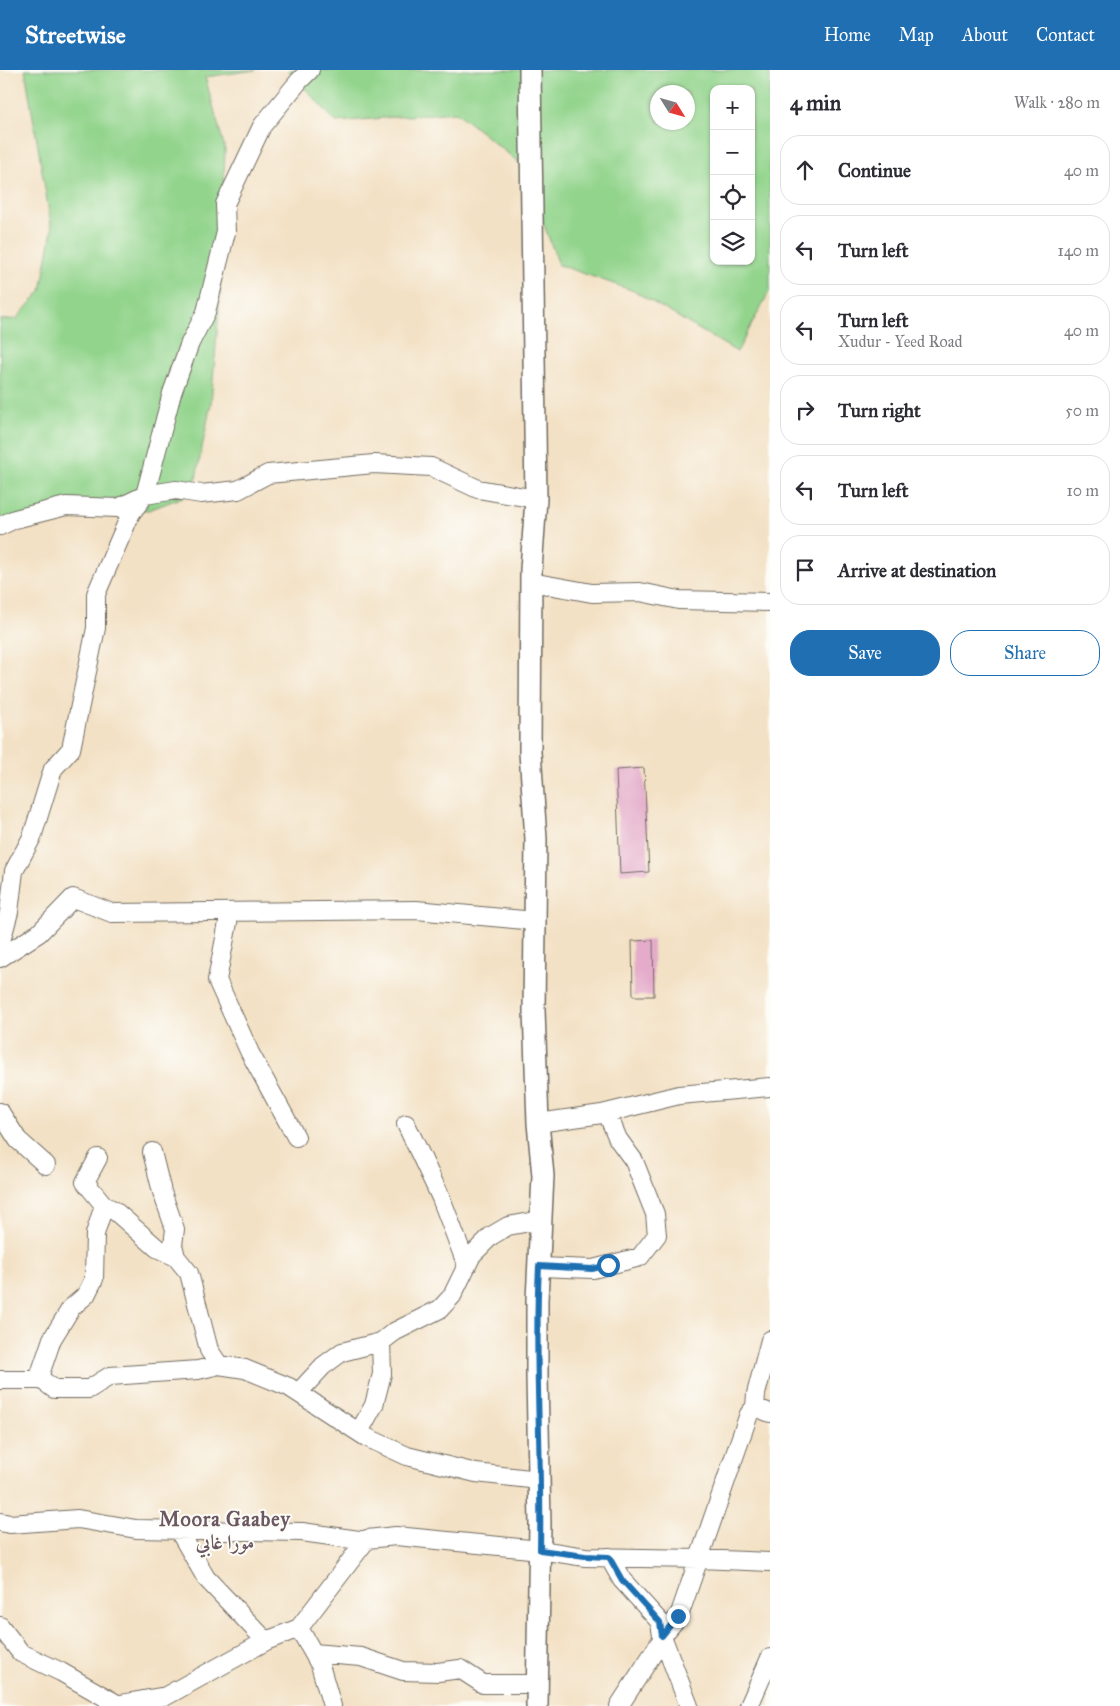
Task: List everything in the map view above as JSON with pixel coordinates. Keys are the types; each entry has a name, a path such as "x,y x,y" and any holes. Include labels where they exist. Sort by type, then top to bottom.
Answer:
{"main road":[{"path":"530,70 536,499 531,582 530,752 536,839 534,1010 538,1123 544,1176 537,1300 540,1550 537,1706"}],"street":[{"path":"0,945 9,912 14,870 32,837 53,769 71,749 96,628 96,594 131,513 145,495 172,393 190,343 206,312 226,232 225,204 262,126 310,70"},
{"path":"0,526 15,519 66,506 118,508 145,495 176,490 201,494 238,490 268,474 374,464 431,467 478,489 536,499"},
{"path":"531,582 592,593 640,592 680,600 770,602"},
{"path":"0,958 39,933 72,898 112,913 416,910 535,921"},
{"path":"230,912 217,980 250,1053 296,1137"},
{"path":"538,1123 607,1113 679,1095 770,1086"},
{"path":"0,1112 18,1140 46,1165"},
{"path":"539,1266 592,1269 640,1257 657,1235 655,1214 634,1162 618,1139 607,1113"},
{"path":"406,1124 441,1198 467,1266"},
{"path":"152,1152 162,1192 175,1229 173,1245 176,1257 189,1273 208,1350 219,1364"},
{"path":"98,1158 85,1182 104,1205 116,1211 157,1248 176,1257"},
{"path":"38,1380 52,1339 71,1308 86,1295 94,1279 95,1234 104,1205"},
{"path":"298,1393 323,1366 342,1352 381,1342 394,1332 440,1309 452,1296 472,1255 491,1236 508,1226 541,1220"},
{"path":"619,1706 662,1637 678,1616 749,1414 763,1410 756,1394 770,1340"},
{"path":"359,1432 374,1405 382,1374 381,1342"},
{"path":"0,1380 42,1380 54,1389 89,1389 110,1376 198,1370 219,1364 244,1369 289,1387 359,1432 408,1456 476,1472 539,1480"},
{"path":"0,1522 10,1524 78,1519 136,1529 302,1532 366,1541"},
{"path":"179,1531 206,1578 266,1641"},
{"path":"0,1626 21,1653 61,1672 113,1705 166,1703 266,1641 299,1628 368,1539 396,1536 585,1556 770,1562"},
{"path":"609,1557 622,1580 660,1622 662,1637 689,1706"},
{"path":"299,1628 320,1665 332,1706"},
{"path":"313,1653 362,1657 403,1671 438,1672 460,1669 483,1684 537,1684"},
{"path":"749,1706 770,1658"}],"green space":[{"path":"25,70 256,70 205,77 225,149 220,299 211,403 193,493 149,510 95,507 0,522 0,320 16,319 41,291 52,230"},
{"path":"288,70 770,70 770,290 737,352 634,291 559,265 521,164 456,112 336,122"}],"building":[{"path":"644,768 649,872 620,874 616,770"},
{"path":"653,940 654,996 633,996 632,941"}],"district":[{"name":"Moora Gaabey مورا غابي","path":"225,1530"}],"route":[{"path":"608,1265 592,1269 539,1266 537,1376 540,1550 609,1557 622,1580 660,1622 662,1636 678,1616"}]}
